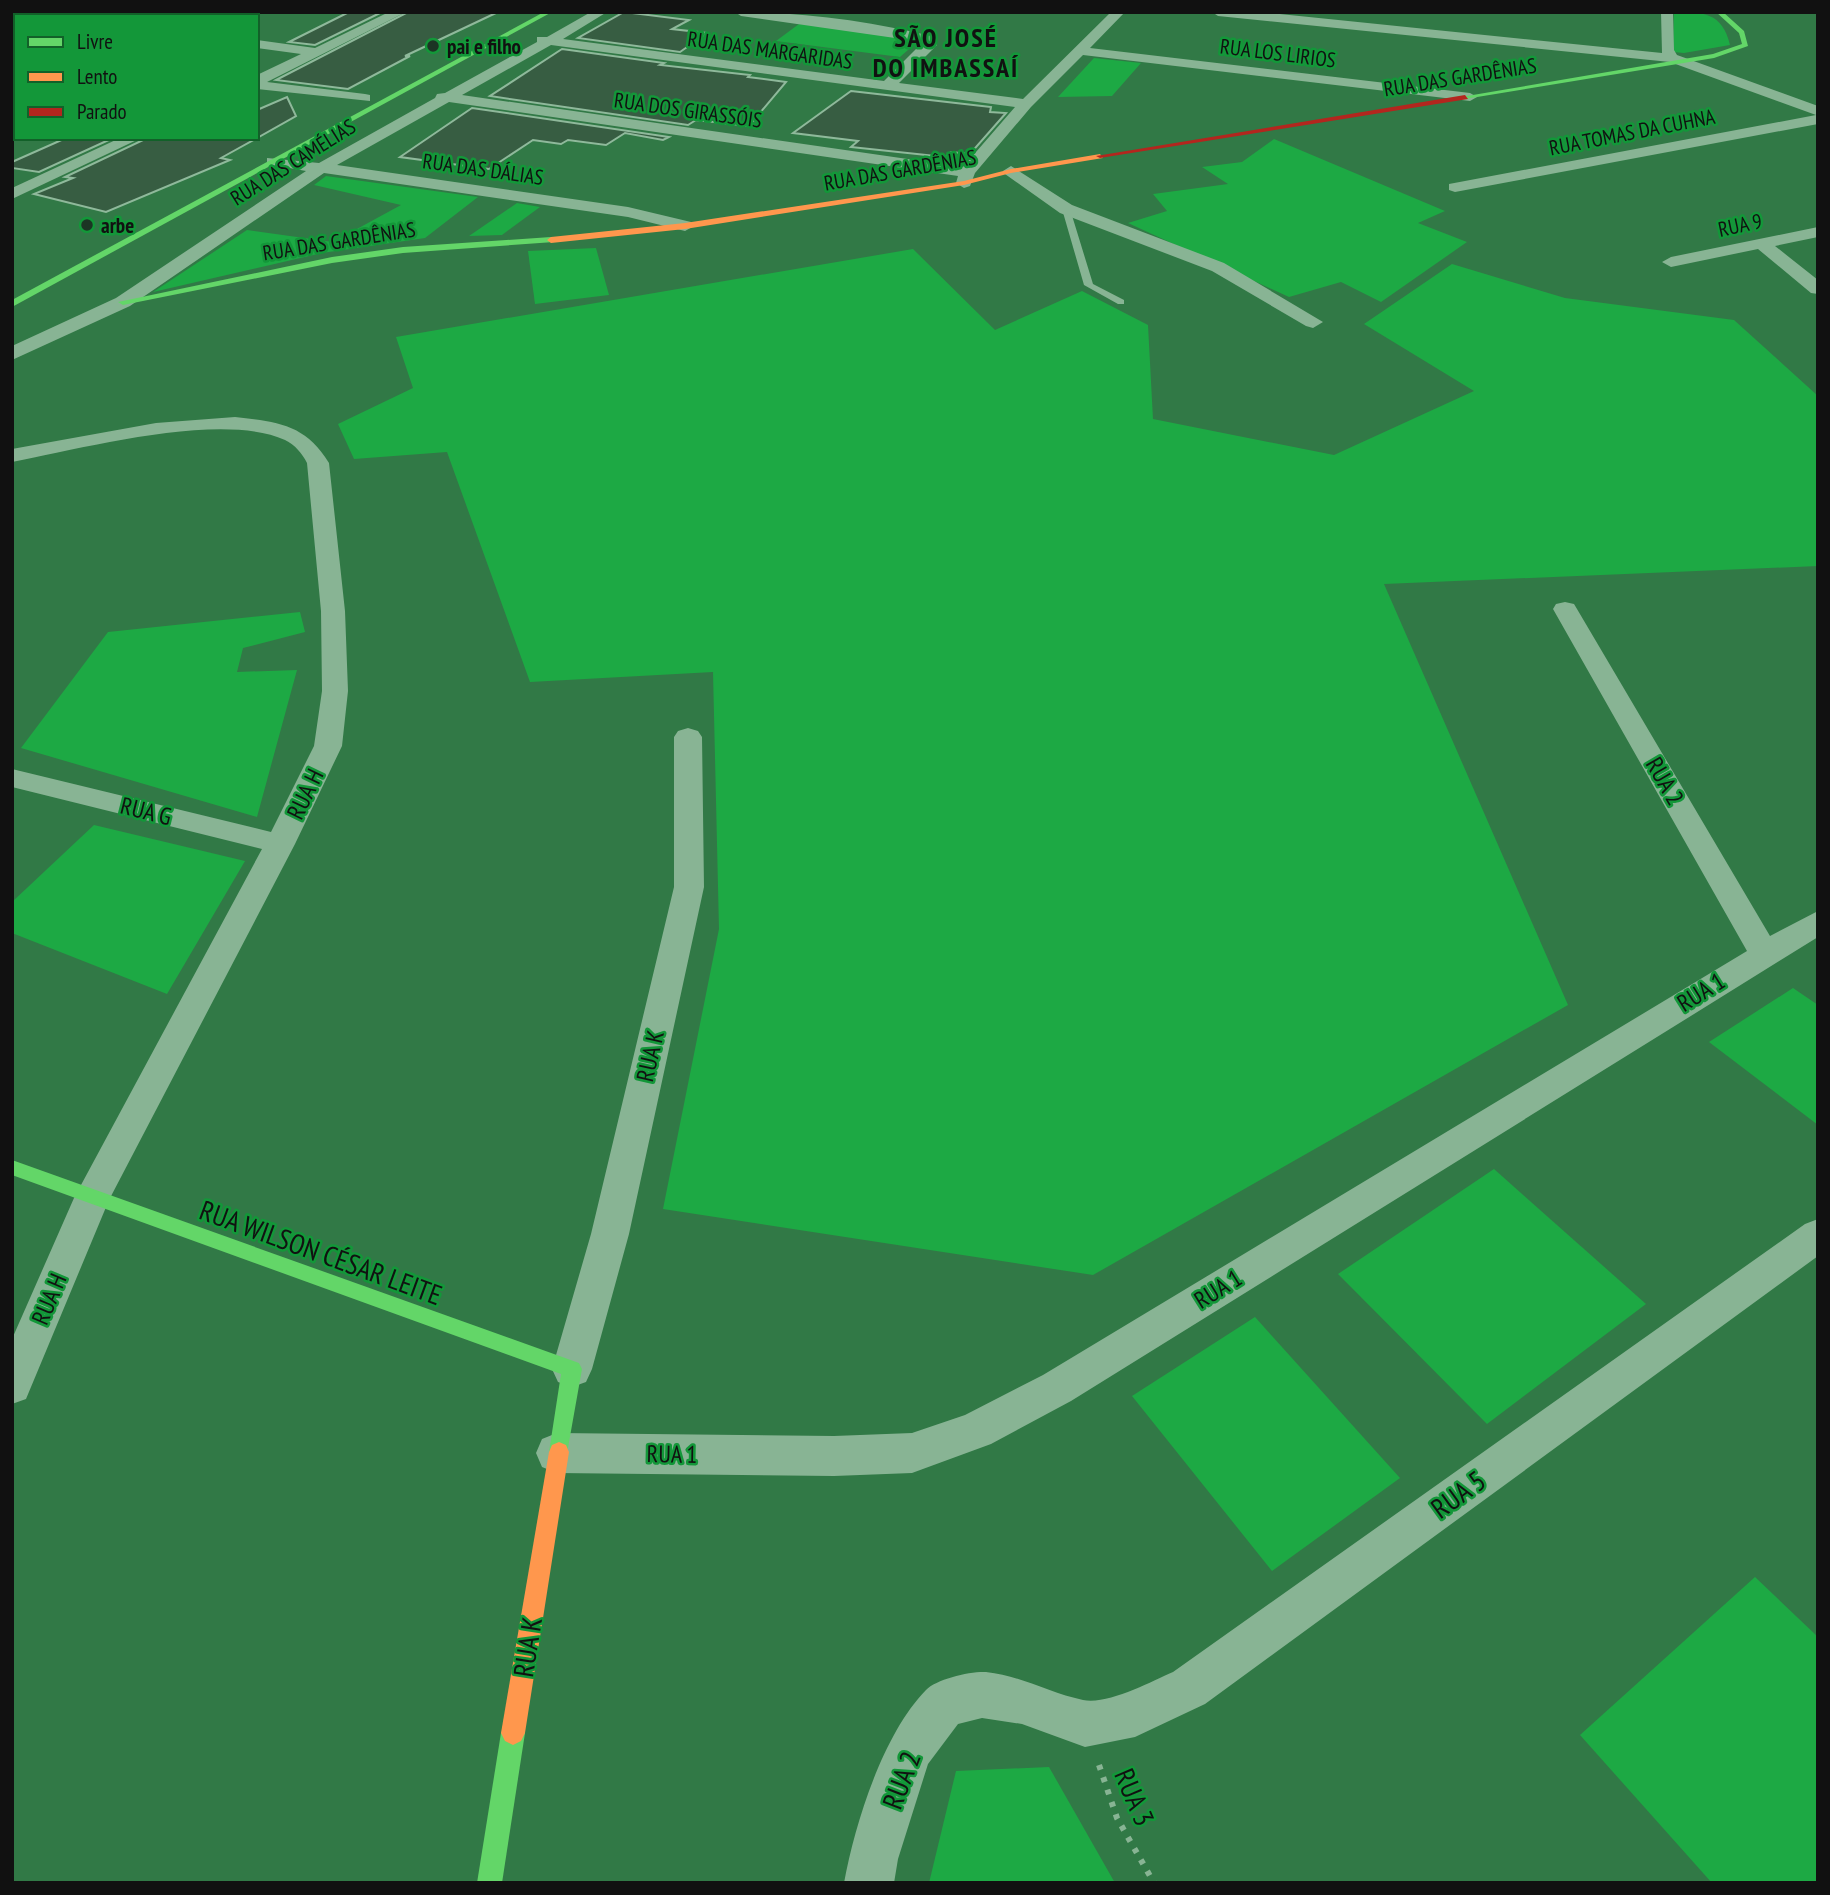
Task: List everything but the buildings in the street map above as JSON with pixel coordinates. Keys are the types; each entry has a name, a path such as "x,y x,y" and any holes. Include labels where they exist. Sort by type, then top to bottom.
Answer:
{"main road":[{"path":"12,286 524,12"},
{"path":"12,304 549,12"},
{"name":"RUA DAS GARDÊNIAS","path":"123,302 332,260 416,249 608,236 685,226 965,177 1714,56 1746,45 1742,32 1719,12"},
{"name":"RUA WILSON CÉSAR LEITE","path":"12,1167 572,1369"},
{"name":"RUA K","path":"489,1883 572,1369"}],"street":[{"path":"259,82 400,12"},
{"name":"RUA DAS CAMÉLIAS","path":"12,354 123,302 319,169 601,12"},
{"path":"741,12 903,33 930,40 930,46 886,87"},
{"path":"965,177 1026,104 1119,12"},
{"path":"1218,12 1677,60 1818,111"},
{"path":"1667,12 1667,50 1677,60"},
{"name":"RUA DAS MARGARIDAS","path":"508,35 1026,104"},
{"path":"259,44 315,52"},
{"name":"RUA LOS LIRIOS","path":"1080,51 1470,97"},
{"path":"259,83 365,98"},
{"name":"RUA DOS GIRASSÓIS","path":"403,92 965,177"},
{"name":"RUA TOMAS DA CUHNA","path":"1455,187 1818,119"},
{"path":"12,194 130,140"},
{"name":"RUA DAS DÁLIAS","path":"273,161 628,212 685,226"},
{"path":"1011,171 1066,209 1143,236 1218,268 1313,322"},
{"name":"RUA 9","path":"1671,262 1818,232"},
{"path":"1761,243 1818,289"},
{"name":"RUA H","path":"12,456 166,429 226,423 260,426 292,434 308,446 318,463 332,611 335,691 328,746 280,844 92,1198 12,1386"},
{"name":"RUA 2","path":"1565,609 1764,953"},
{"name":"RUA K","path":"572,1369 610,1234 689,887 688,737"},
{"name":"RUA G","path":"12,778 280,844"},
{"name":"RUA 1","path":"557,1453 834,1456 912,1453 976,1430 1057,1388 1818,922"},
{"name":"RUA 5","path":"1085,1724 1135,1714 1189,1688 1818,1235"},
{"name":"RUA 2","path":"869,1883 873,1859 908,1751 944,1704 982,1695 1022,1700 1085,1724"}],"lane":[{"path":"1066,209 1089,285 1121,302"}],"path":[{"name":"RUA 3","path":"1085,1724 1117,1818 1154,1883"}],"green space":[{"path":"1674,12 1710,16 1722,26 1730,45 1684,53 1673,52"},
{"path":"799,24 909,37 917,42 900,57 776,41"},
{"path":"1094,58 1141,63 1112,96 1058,97"},
{"path":"1274,139 1445,211 1418,223 1467,242 1381,302 1341,282 1289,297 1128,223 1167,211 1153,194 1228,184 1202,167 1242,162"},
{"path":"326,176 478,197 425,238 322,253 153,292 247,230 333,242 401,205 314,185"},
{"path":"517,203 540,207 502,235 469,236"},
{"path":"596,248 609,295 535,304 528,251"},
{"path":"913,249 995,330 1082,291 1148,325 1153,419 1334,455 1474,391 1364,324 1452,264 1565,298 1734,320 1818,396 1818,566 1384,584 1568,1005 1093,1275 663,1209 719,929 713,672 530,682 447,452 354,459 338,424 413,388 396,337"},
{"path":"300,612 305,632 243,648 237,672 297,670 257,817 21,748 108,632"},
{"path":"94,825 245,861 167,994 12,933 12,902"},
{"path":"1793,988 1818,1005 1818,1125 1709,1042"},
{"path":"1494,1169 1646,1304 1487,1424 1338,1274"},
{"path":"1255,1317 1400,1478 1272,1571 1132,1396"},
{"path":"1755,1577 1818,1637 1818,1883 1712,1883 1580,1735"},
{"path":"1049,1767 1115,1883 929,1883 956,1771"}],"traffic: fast":[{"path":"12,304 549,12"},
{"path":"1465,97 1714,56 1746,45 1742,32 1719,12"},
{"path":"123,302 332,260 403,250 551,240"},
{"path":"12,1167 572,1369 559,1452"},
{"path":"489,1883 513,1733"}],"traffic: slow":[{"path":"551,240 685,226 964,183 1011,171 1100,156"},
{"path":"513,1733 559,1452"}],"traffic: jam":[{"path":"1100,156 1465,97"}],"place":[{"name":"pai e filho","path":"433,46"},
{"name":"arbe","path":"87,225"}],"district":[{"name":"SÃO JOSÉ DO IMBASSAÍ","path":"946,52"}]}
